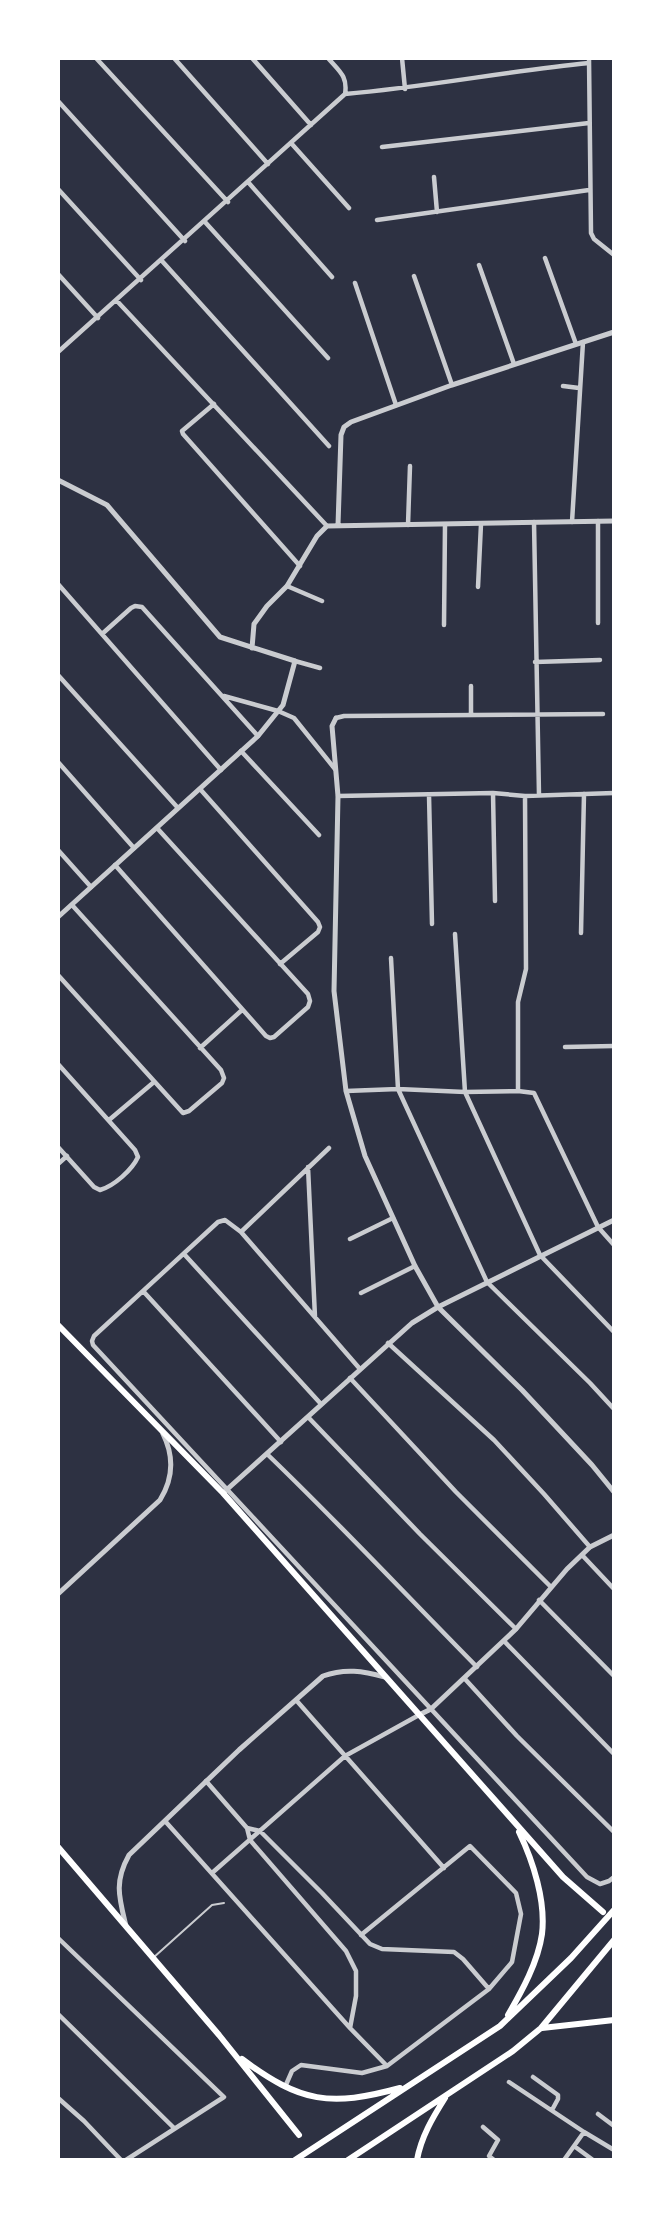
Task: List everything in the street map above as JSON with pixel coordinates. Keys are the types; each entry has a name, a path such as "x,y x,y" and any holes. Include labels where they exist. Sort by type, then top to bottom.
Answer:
{"main road":[{"path":"58,1325 225,1491 516,1826 562,1877 603,1912"},
{"path":"500,2026 527,1979 542,1934 536,1880 528,1852 516,1826"},
{"path":"58,1847 236,2054 299,2135"},
{"path":"295,2160 500,2026 571,1958 614,1910"},
{"path":"348,2160 513,2051 541,2028 614,1940"},
{"path":"541,2028 614,2020"},
{"path":"236,2054 268,2078 302,2094 329,2100 367,2096 406,2086"},
{"path":"417,2160 419,2148 431,2120 448,2094"}],"street":[{"path":"96,58 228,202"},
{"path":"174,58 268,164"},
{"path":"252,58 311,125"},
{"path":"58,352 228,202 345,94 347,84 344,76 328,58"},
{"path":"402,58 405,89"},
{"path":"547,58 547,67"},
{"path":"345,94 405,89 589,61 589,190 592,236 614,255"},
{"path":"58,101 184,241"},
{"path":"382,147 589,123"},
{"path":"291,143 349,207"},
{"path":"434,177 437,212"},
{"path":"248,182 332,278"},
{"path":"58,189 141,280"},
{"path":"377,220 589,190"},
{"path":"205,222 328,358"},
{"path":"545,258 576,344"},
{"path":"162,261 329,446"},
{"path":"479,265 514,364"},
{"path":"58,274 98,318"},
{"path":"414,276 452,385"},
{"path":"355,284 396,405"},
{"path":"117,301 327,526"},
{"path":"338,525 342,435 344,427 351,422 452,385 614,332"},
{"path":"572,522 583,342"},
{"path":"563,386 579,388"},
{"path":"214,404 182,431 183,434 300,566"},
{"path":"408,525 410,466"},
{"path":"58,480 107,505 220,637 320,668"},
{"path":"598,521 598,623"},
{"path":"252,648 254,624 267,606 287,586 317,536 327,526 614,521"},
{"path":"534,522 539,795"},
{"path":"478,587 481,524"},
{"path":"444,625 445,525"},
{"path":"58,584 221,770"},
{"path":"287,586 322,601"},
{"path":"102,634 131,608 142,607 258,736"},
{"path":"535,662 600,660"},
{"path":"58,916 258,736 283,705 295,661"},
{"path":"58,675 178,808"},
{"path":"471,686 471,714"},
{"path":"224,696 278,711 294,718 337,771"},
{"path":"603,714 471,714 336,718 332,726 338,796 334,991 346,1091 365,1156 415,1266 438,1307 522,1390 614,1492"},
{"path":"241,751 319,835"},
{"path":"58,762 134,848"},
{"path":"200,789 318,922 320,927 318,932 280,964"},
{"path":"338,796 493,793 525,796 614,793"},
{"path":"493,793 495,900"},
{"path":"581,933 584,794"},
{"path":"429,795 432,924"},
{"path":"518,1091 518,1002 526,969 525,796"},
{"path":"115,865 242,1010 270,1038 308,1007 310,1001 308,994 157,828"},
{"path":"58,850 91,887"},
{"path":"58,975 183,1113 189,1111 222,1083 224,1078 221,1070 72,905"},
{"path":"455,934 465,1092 540,1255 614,1332"},
{"path":"391,958 398,1089 488,1282 614,1408"},
{"path":"200,1048 242,1010"},
{"path":"565,1047 614,1046"},
{"path":"58,1064 135,1150 138,1157 135,1164 107,1188 100,1190 94,1187 58,1147"},
{"path":"109,1120 154,1082"},
{"path":"346,1091 398,1089 534,1093 598,1227 614,1245"},
{"path":"241,1232 329,1148"},
{"path":"58,1164 67,1156"},
{"path":"308,1167 315,1317"},
{"path":"350,1239 393,1218"},
{"path":"360,1369 241,1232 225,1220 218,1222 94,1336 92,1341 100,1353 225,1491 587,1877 600,1884 614,1877"},
{"path":"225,1491 412,1323 438,1307 614,1220"},
{"path":"184,1254 321,1404"},
{"path":"361,1293 415,1266"},
{"path":"143,1291 281,1442"},
{"path":"388,1343 494,1440 590,1547"},
{"path":"94,1360 100,1353"},
{"path":"350,1378 456,1492 550,1586"},
{"path":"308,1417 420,1534 516,1629"},
{"path":"58,1594 160,1500 169,1480 171,1464 169,1448 158,1426"},
{"path":"267,1454 327,1512 378,1568 477,1667"},
{"path":"212,1873 345,1756 431,1709 516,1629 550,1586 590,1547 614,1535"},
{"path":"582,1555 614,1589"},
{"path":"539,1600 614,1676"},
{"path":"504,1641 614,1754"},
{"path":"126,1926 118,1894 121,1869 129,1855 206,1781 323,1676 337,1671 352,1670 385,1677"},
{"path":"465,1679 517,1736 614,1832"},
{"path":"296,1700 444,1868"},
{"path":"206,1781 247,1828 250,1840 345,1951 356,1971 356,1996 350,2028"},
{"path":"165,1821 350,2028 387,2066"},
{"path":"247,1828 260,1831 370,1944 382,1949 454,1953 463,1959 489,1989"},
{"path":"285,2086 292,2071 301,2065 362,2073 387,2066 489,1989 512,1962 521,1914 516,1893 470,1846 361,1935"},
{"path":"58,1938 224,2097 126,2160"},
{"path":"58,2014 174,2128"},
{"path":"533,2077 558,2095 552,2110"},
{"path":"509,2082 614,2150"},
{"path":"58,2098 84,2121 121,2160"},
{"path":"598,2114 614,2126"},
{"path":"483,2127 498,2140 489,2156 494,2160"},
{"path":"564,2160 584,2132"},
{"path":"574,2146 585,2157 593,2160"}],"lane":[{"path":"153,1958 212,1905 224,1902"}]}
